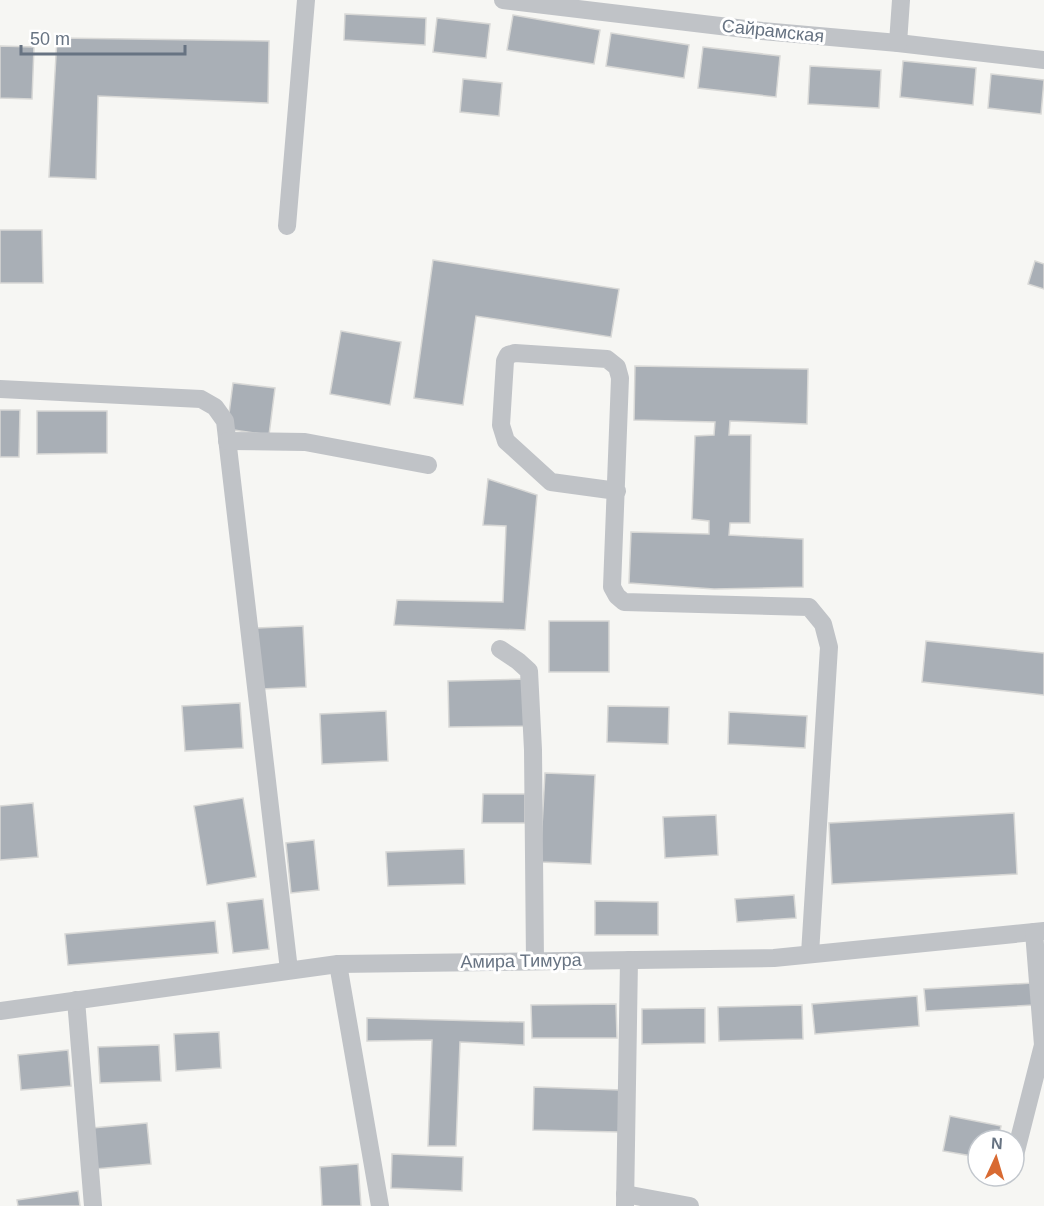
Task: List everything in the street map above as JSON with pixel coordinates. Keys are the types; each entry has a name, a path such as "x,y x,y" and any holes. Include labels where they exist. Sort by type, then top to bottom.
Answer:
{"street":[{"path":"287,226 306,0"},
{"name":"Сайрамская","path":"503,0 762,31 898,43 1044,60"},
{"path":"898,43 902,0"},
{"path":"617,490 551,482 506,441 501,425 505,361 508,355 515,352 607,359 617,367 620,378 617,490 612,587 624,602 809,607 823,624 829,647 810,954"},
{"path":"0,389 201,399 215,407 225,422 289,970"},
{"path":"227,441 305,442 428,465"},
{"path":"500,649 518,660 529,671 533,750 535,961"},
{"path":"1022,1128 1042,1045 1039,932"},
{"name":"Амира Тимура","path":"0,1011 338,964 774,958 1039,932"},
{"path":"629,960 625,1200 690,1206"},
{"path":"338,964 380,1206"},
{"path":"76,1000 93,1206"}],"building":[{"path":"345,14 426,18 425,45 344,40"},
{"path":"513,15 600,30 594,64 507,50"},
{"path":"437,18 490,24 486,58 433,52"},
{"path":"611,33 689,45 684,78 606,66"},
{"path":"57,38 269,41 268,103 98,96 96,179 49,177"},
{"path":"0,46 34,47 32,99 0,98"},
{"path":"703,47 780,56 776,97 698,88"},
{"path":"903,61 976,68 973,105 900,97"},
{"path":"810,66 881,70 879,108 808,104"},
{"path":"991,74 1044,80 1041,114 988,108"},
{"path":"463,79 502,83 499,116 460,112"},
{"path":"0,230 42,230 43,283 0,283"},
{"path":"433,260 619,289 611,337 476,316 463,405 414,398"},
{"path":"1035,261 1044,264 1044,289 1028,284"},
{"path":"341,331 401,342 390,405 330,394"},
{"path":"635,366 808,369 807,424 730,421 729,435 751,435 750,523 730,523 729,535 803,539 803,587 714,589 629,583 631,532 709,534 709,521 692,519 695,436 714,435 715,422 634,420"},
{"path":"233,383 275,388 269,435 227,429"},
{"path":"0,410 20,410 19,457 0,457"},
{"path":"37,411 107,411 107,453 37,454"},
{"path":"488,479 537,495 525,630 394,625 397,600 503,602 506,526 483,525"},
{"path":"549,621 609,621 609,672 549,672"},
{"path":"303,626 306,687 261,689 257,628"},
{"path":"926,641 1044,653 1044,695 922,682"},
{"path":"525,679 526,726 449,727 448,681"},
{"path":"240,703 243,748 185,751 182,706"},
{"path":"608,706 669,707 668,744 607,742"},
{"path":"386,711 388,761 322,764 320,714"},
{"path":"729,712 807,716 805,748 728,744"},
{"path":"545,773 595,775 591,864 540,862"},
{"path":"483,794 525,794 525,823 482,823"},
{"path":"243,798 256,877 207,885 194,806"},
{"path":"33,803 38,857 0,860 0,806"},
{"path":"1014,813 1017,874 832,884 829,823"},
{"path":"716,815 718,855 665,858 663,817"},
{"path":"314,840 319,890 291,893 286,843"},
{"path":"464,849 465,884 388,886 386,852"},
{"path":"794,895 796,918 737,922 735,899"},
{"path":"263,899 269,949 233,953 227,903"},
{"path":"595,901 658,902 658,935 595,935"},
{"path":"215,921 218,953 68,965 65,934"},
{"path":"1033,983 1034,1005 926,1011 924,989"},
{"path":"917,996 919,1026 815,1034 812,1004"},
{"path":"616,1004 617,1038 532,1038 531,1005"},
{"path":"802,1005 803,1039 719,1041 718,1007"},
{"path":"705,1008 705,1043 642,1044 642,1009"},
{"path":"367,1018 524,1022 524,1045 460,1042 456,1146 428,1146 432,1040 367,1041"},
{"path":"219,1032 221,1068 176,1071 174,1034"},
{"path":"159,1045 161,1081 100,1083 98,1047"},
{"path":"68,1050 71,1086 21,1090 18,1055"},
{"path":"534,1087 621,1090 619,1132 533,1130"},
{"path":"950,1116 1001,1126 1001,1128 966,1128 966,1155 943,1151"},
{"path":"147,1123 151,1164 95,1169 92,1128"},
{"path":"392,1154 463,1157 462,1191 391,1188"},
{"path":"358,1164 361,1206 322,1206 320,1167"},
{"path":"78,1191 80,1206 18,1206 17,1200"}]}
